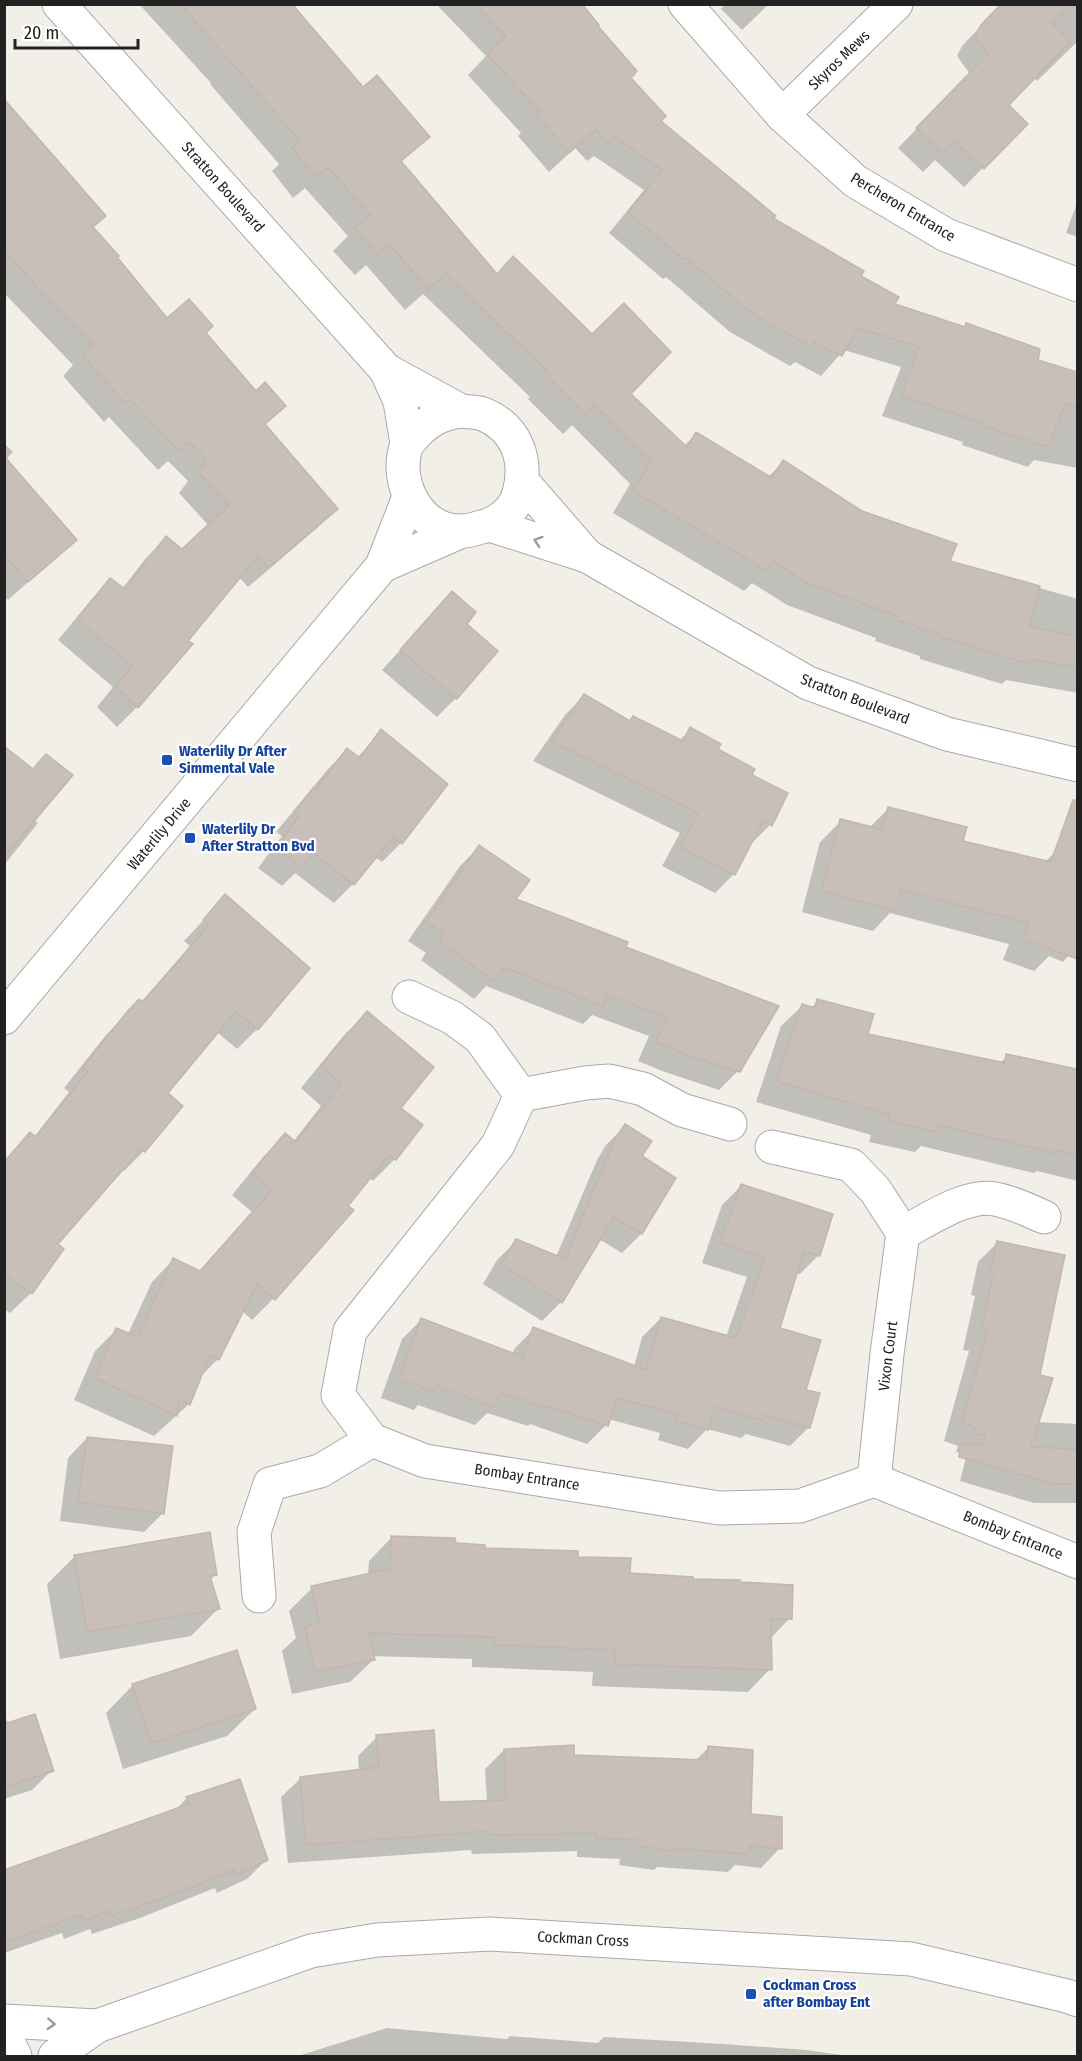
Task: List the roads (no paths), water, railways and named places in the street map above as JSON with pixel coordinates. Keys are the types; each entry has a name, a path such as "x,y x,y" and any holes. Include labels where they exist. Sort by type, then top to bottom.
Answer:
{"street":[{"name":"Stratton Boulevard","path":"59,4 386,370 400,401 407,444"},
{"name":"Percheron Entrance","path":"685,4 782,114 855,181 946,235 1077,285"},
{"name":"Skyros Mews","path":"782,114 896,4"},
{"name":"Stratton Boulevard","path":"386,370 461,411"},
{"path":"461,411 482,414 501,423 519,449 524,476 519,496 507,513 476,528 441,527 421,514 409,497 403,466 407,444 424,425 442,414 461,411"},
{"name":"Stratton Boulevard","path":"522,481 587,556"},
{"name":"Waterlily Drive","path":"4,1018 382,566 409,497"},
{"name":"Stratton Boulevard","path":"476,528 587,556 808,683 947,735 1077,765"},
{"name":"Waterlily Drive","path":"382,566 476,528"},
{"path":"408,997 453,1018 480,1038 521,1095"},
{"path":"521,1095 609,1081 643,1089 682,1110 730,1124"},
{"path":"259,1596 254,1532 270,1484 320,1471 372,1440 338,1395 350,1331 498,1145 521,1095"},
{"path":"772,1147 851,1165 875,1190 903,1233 968,1200 993,1198 1044,1217"},
{"name":"Vixon Court","path":"874,1480 903,1233"},
{"name":"Bombay Entrance","path":"372,1440 424,1461 719,1508 800,1506 874,1480 1077,1562"},
{"name":"Cockman Cross","path":"55,2056 98,2026 311,1951 377,1940 490,1934 911,1959 1077,2000"},
{"name":"Cockman Cross","path":"4,2021 98,2026"},
{"path":"4,2035 15,2056"}],"place":[{"name":"Waterlily Dr After Simmental Vale","path":"167,760"},
{"name":"Waterlily Dr After Stratton Bvd","path":"190,838"},
{"name":"Cockman Cross after Bombay Ent","path":"751,1994"}]}
